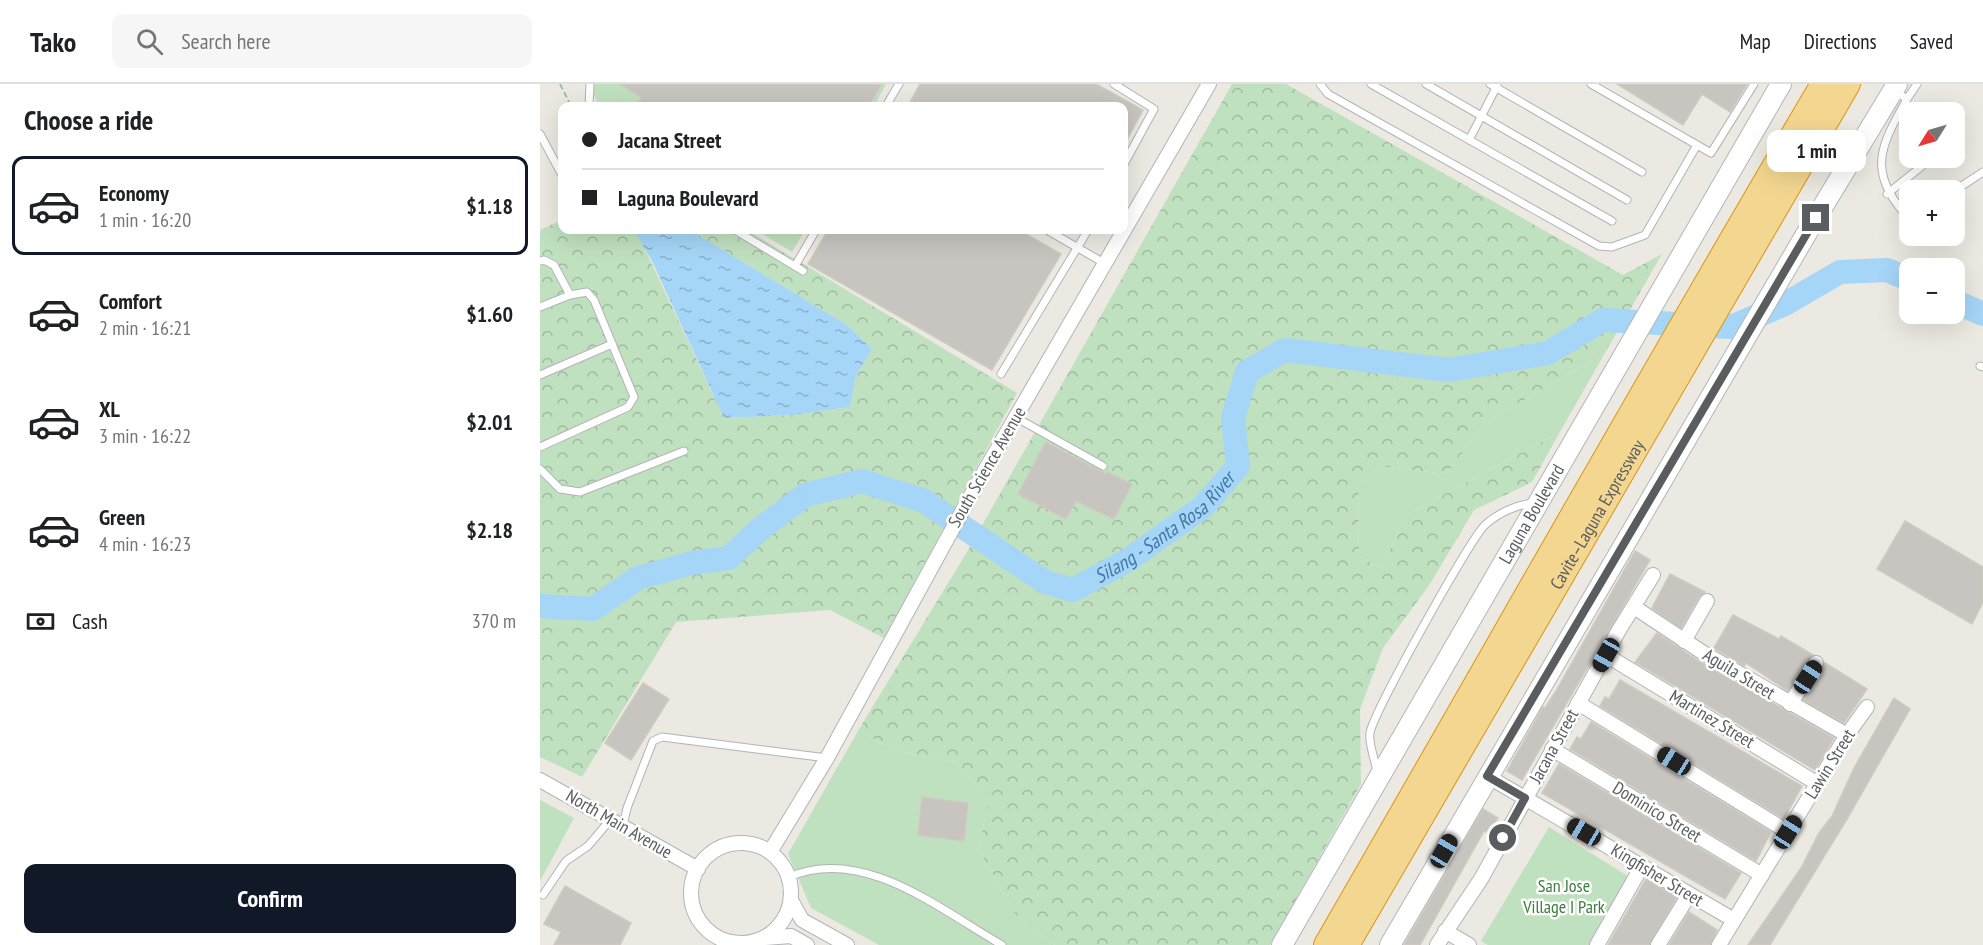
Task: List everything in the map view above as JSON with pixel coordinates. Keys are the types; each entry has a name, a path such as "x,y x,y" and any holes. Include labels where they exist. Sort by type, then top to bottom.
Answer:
{"highway":[{"name":"Cavite–Laguna Expressway","path":"1326,945 1587,494 1667,348 1823,84"},
{"name":"Cavite–Laguna Expressway","path":"1347,945 1848,84"}],"main road":[{"name":"Laguna Boulevard","path":"1282,945 1781,84"},
{"path":"1390,945 1805,236 1899,91"}],"street":[{"name":"South Science Avenue","path":"1128,221 1206,85"},
{"name":"South Science Avenue","path":"770,852 827,758 940,549 1121,234"},
{"name":"Jacana Street","path":"1437,945 1481,879 1578,703 1653,575"},
{"path":"1684,641 1707,601"},
{"name":"Aguila Street","path":"1634,607 1684,641 1847,735"},
{"name":"Martinez Street","path":"1606,655 1818,784"},
{"path":"1790,704 1816,663"},
{"path":"1578,703 1788,832"},
{"name":"Lawin Street","path":"1719,945 1847,735 1867,707"},
{"name":"Dominico Street","path":"1552,749 1762,874"},
{"name":"Kingfisher Street","path":"1487,776 1734,920"},
{"name":"North Main Avenue","path":"540,780 698,869"},
{"path":"807,945 791,936 763,938 741,943 716,941 701,922 694,908 691,891 698,869 713,852 734,843 749,843 770,852 781,863 789,877 791,900 802,920 847,945"},
{"path":"1597,945 1642,866"},
{"path":"1658,945 1689,895"},
{"path":"763,938 782,922 791,900"},
{"path":"1445,931 1469,945"}],"lane":[{"path":"590,84 590,102"},
{"path":"888,102 899,84"},
{"path":"1114,84 1154,109 1128,158"},
{"path":"1320,84 1328,94 1599,246 1612,247 1645,235 1697,145"},
{"path":"1371,84 1612,221"},
{"path":"1426,84 1627,200"},
{"path":"1591,84 1711,153 1754,84"},
{"path":"1899,207 1887,194 1881,160 1882,146 1899,91 1917,84"},
{"path":"1469,140 1495,85 1642,172"},
{"path":"540,134 558,168"},
{"path":"1887,194 1920,168"},
{"path":"1965,184 1983,172"},
{"path":"742,234 803,271"},
{"path":"795,266 814,234"},
{"path":"1054,234 1104,263"},
{"path":"1001,374 1086,234"},
{"path":"540,261 544,260 554,265 570,295"},
{"path":"540,307 570,295 587,292 594,300 634,397 628,406 540,447"},
{"path":"540,375 612,344"},
{"path":"1015,417 1103,466"},
{"path":"540,469 560,489 580,492 684,451"},
{"path":"1378,781 1370,733 1388,692 1456,570 1485,525 1520,504 1540,503"},
{"path":"543,895 566,861 617,823 627,808 653,741 662,737 827,758"},
{"path":"789,877 823,867 863,871 904,889 1002,945"}],"path":[{"path":"560,84 569,102"}],"green space":[{"path":"589,84 886,84 876,102 597,102"},
{"path":"1232,84 1286,84 1623,275 1662,254 1605,353 1484,423 1447,474 1379,466 1358,486 1359,556 1381,569 1406,515 1560,432 1532,482 1474,510 1430,584 1383,648 1360,709 1361,784 1270,945 1055,945 1016,915 979,850 988,800 957,761 905,752 870,737 859,729 967,552"},
{"path":"558,222 558,234 638,234 724,418 793,415 850,407 856,376 872,349 847,325 697,234 754,234 1017,393 884,638 830,610 676,622 582,777 540,757 540,230"},
{"path":"763,234 803,234 792,252"},
{"path":"1605,353 1560,432 1406,515 1381,569 1359,556 1358,486 1379,466 1447,474 1484,423"},
{"path":"859,729 882,743 905,752 957,761 988,800 979,850 1016,915 1055,945 879,945 811,908 788,854"},
{"path":"540,800 574,818 540,881"},
{"name":"San Jose Village I Park","path":"1549,827 1631,878 1591,945 1488,945 1481,941"}],"water":[{"path":"636,234 697,234 847,325 872,349 856,376 850,407 793,415 724,418 652,261"}],"building":[{"path":"619,84 882,84 871,102 638,102 641,97"},
{"path":"920,84 1096,84 1143,110 1128,138 1128,102 910,102"},
{"path":"1617,84 1747,84 1730,112 1702,94 1683,125"},
{"path":"826,234 1026,234 1061,254 992,370 808,264"},
{"path":"1046,442 1106,474 1107,472 1132,484 1114,519 1076,501 1066,519 1018,494"},
{"path":"1905,521 1983,567 1983,602 1972,624 1877,569"},
{"path":"1635,551 1650,560 1522,780 1507,771 1543,707 1545,708 1556,691"},
{"path":"1670,574 1705,592 1699,597 1681,628 1652,608"},
{"path":"1733,615 1779,639 1781,636 1813,655 1788,691 1746,663 1744,666 1714,648"},
{"path":"1657,633 1697,660 1834,738 1815,770 1635,662"},
{"path":"1825,663 1867,689 1844,723 1803,700"},
{"path":"1620,680 1802,786 1784,819 1600,706 1605,697 1609,699"},
{"path":"643,683 669,699 631,760 605,743"},
{"path":"1894,698 1910,709 1847,819 1770,945 1748,945 1801,868 1819,833 1832,816 1854,768"},
{"path":"1591,722 1771,832 1756,861 1570,749 1577,737 1581,739"},
{"path":"1559,764 1741,873 1725,899 1542,793"},
{"path":"922,797 968,803 964,841 918,835"},
{"path":"1483,809 1498,818 1488,833 1484,831 1420,945 1404,945"},
{"path":"1646,879 1677,897 1649,945 1608,945"},
{"path":"565,886 631,923 620,945 554,945 561,932 544,924"},
{"path":"1689,912 1717,930 1710,945 1669,945"}],"waterway":[{"name":"Silang - Santa Rosa River","path":"540,606 593,609 638,578 692,563 729,558 759,530 805,495 862,481 924,501 1045,582 1073,590 1128,560 1203,507 1238,466 1233,418 1247,372 1285,350 1449,370 1548,353 1603,320 1731,327 1785,304 1840,272 1887,270 1899,275"},
{"name":"Silang - Santa Rosa River","path":"1965,306 1983,314"}],"route":[{"path":"1503,838 1525,798 1487,776 1816,218"}]}
